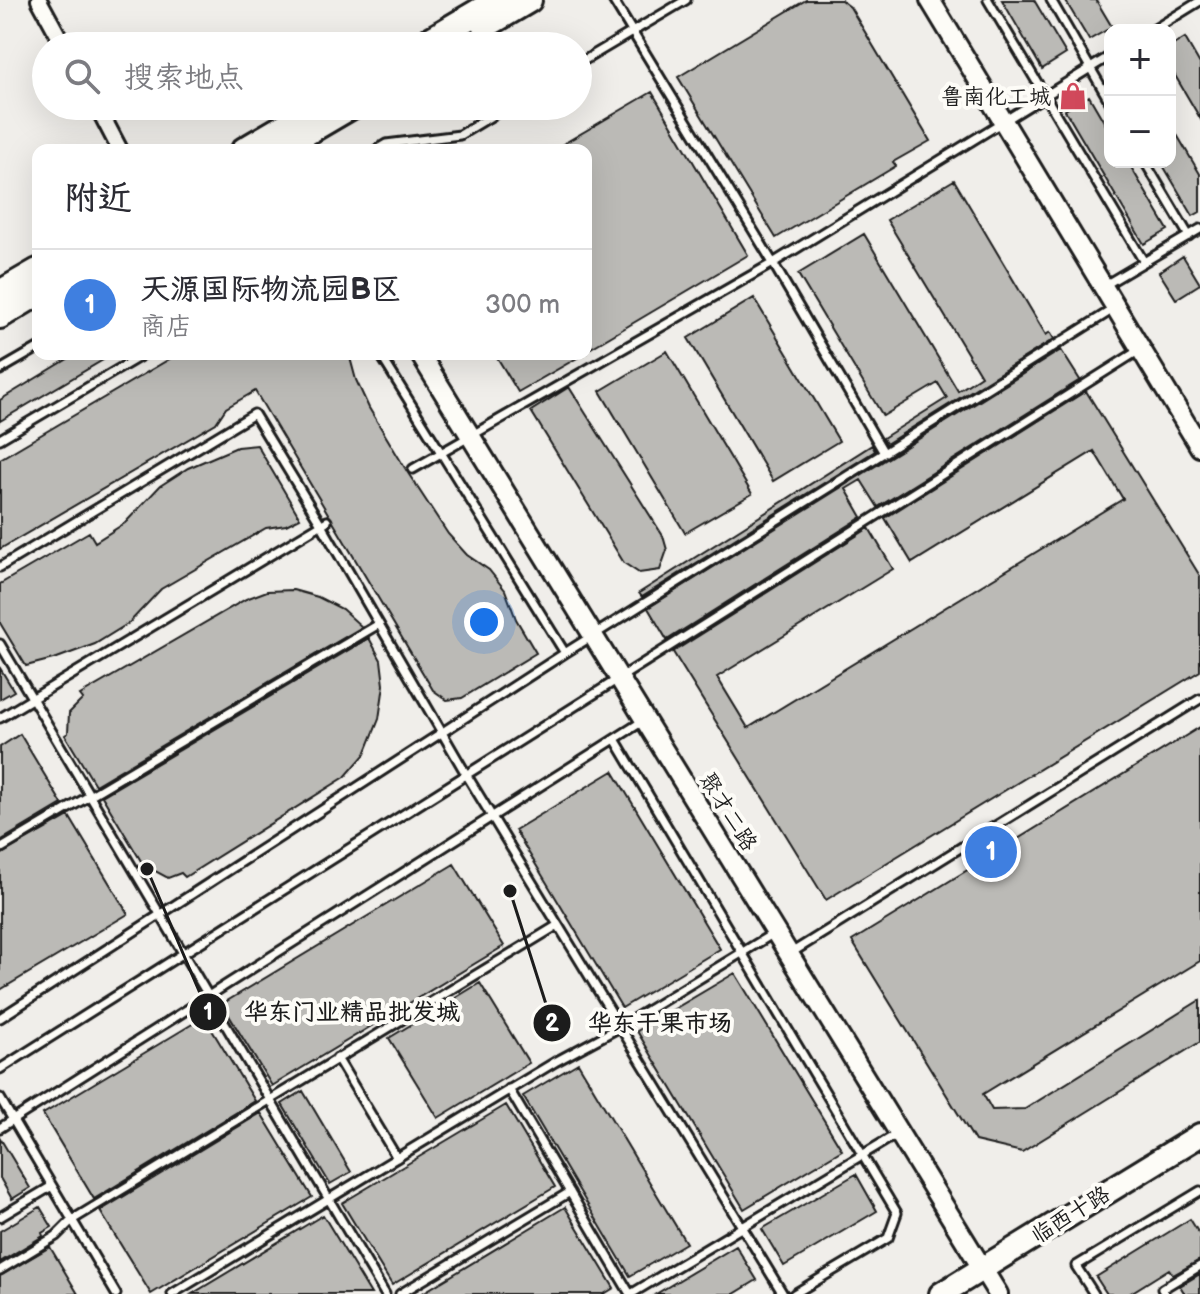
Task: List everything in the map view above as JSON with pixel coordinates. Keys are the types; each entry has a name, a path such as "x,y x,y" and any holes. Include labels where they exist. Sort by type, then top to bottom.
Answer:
{"main road":[{"path":"444,32 498,0"},
{"path":"475,32 529,0"},
{"path":"286,143 307,120"},
{"path":"286,143 327,120"},
{"path":"0,293 32,274"},
{"path":"0,316 32,297"},
{"name":"临西十路","path":"941,1294 1200,1135"}],"street":[{"path":"39,0 56,32"},
{"path":"930,0 1200,447"},
{"path":"104,120 117,144"},
{"name":"聚才二路","path":"424,360 998,1294"}],"lane":[{"path":"613,0 884,453"},
{"path":"592,56 686,0"},
{"path":"988,0 1144,262"},
{"path":"1051,0 1106,96"},
{"path":"1163,24 1200,1"},
{"path":"413,469 773,263 1104,60"},
{"path":"386,144 460,135 485,120"},
{"path":"1149,168 1189,236"},
{"path":"1103,287 1200,229"},
{"path":"0,1018 565,653 1116,308"},
{"path":"0,1069 1141,349"},
{"path":"0,370 32,351"},
{"path":"0,439 134,360"},
{"path":"384,360 565,653"},
{"path":"0,567 254,414 324,523 466,774 783,1294"},
{"path":"0,718 324,523"},
{"path":"0,849 379,624"},
{"path":"0,644 385,1294"},
{"path":"789,954 1200,699"},
{"path":"0,1128 645,720"},
{"path":"615,739 897,1213 888,1238 794,1294"},
{"path":"0,1270 56,1236 72,1220 558,925"},
{"path":"172,1294 775,932"},
{"path":"337,1058 397,1158"},
{"path":"509,1089 631,1294 899,1133"},
{"path":"0,1098 116,1294"},
{"path":"0,1217 52,1186"},
{"path":"1094,1294 1076,1266 1200,1191"},
{"path":"400,1294 570,1192"},
{"path":"1165,1294 1162,1289 1200,1266"}],"building":[{"path":"806,0 841,0 850,7 930,141 893,162 896,166 776,238 678,77"},
{"path":"1002,0 1034,0 1066,54 1042,69"},
{"path":"1065,0 1096,0 1110,24 1104,24 1104,32 1089,40"},
{"path":"1185,38 1200,64 1200,118 1176,77 1176,43"},
{"path":"652,92 748,255 592,347 592,144 563,144"},
{"path":"1089,96 1104,122 1104,168 1132,168 1168,230 1144,244 1065,110"},
{"path":"1176,133 1200,174 1200,212 1193,216 1165,168 1176,168"},
{"path":"954,180 1046,335 1050,332 1054,339 886,444 883,438 947,398 938,383 883,416 798,274 864,234 958,391 981,376 887,220"},
{"path":"1183,256 1200,284 1176,299 1159,272"},
{"path":"754,298 839,441 773,481 688,338"},
{"path":"1061,350 1080,380 878,507 861,480 846,489 862,517 667,640 648,608"},
{"path":"667,351 752,494 685,533 600,391"},
{"path":"66,360 103,360 0,421 0,400"},
{"path":"168,360 351,360 369,408 408,473 448,534 467,555 489,570 505,590 516,619 536,653 462,698 447,700 433,690 255,391 226,408 216,423 0,549 0,459"},
{"path":"499,360 574,360 518,392"},
{"path":"569,387 663,536 667,550 660,570 639,573 624,563 531,411"},
{"path":"1086,391 1200,576 1200,671 826,900 673,652 869,528 893,569 717,677 748,728 1123,499 1094,451 912,563 885,518"},
{"path":"257,445 300,518 286,525 266,528 161,589 129,623 95,644 26,666 0,623 0,584 89,532 95,542 125,523 160,486 188,468 237,447"},
{"path":"872,445 875,451 642,597 639,593"},
{"path":"293,590 318,597 342,609 362,627 95,785 65,735 68,733 69,713 83,699 80,695 246,599 267,591"},
{"path":"369,638 381,660 384,685 379,719 365,754 345,777 185,877 181,873 168,878 148,864 144,866 102,796"},
{"path":"0,668 14,691 0,699"},
{"path":"1200,727 1200,961 983,1094 992,1110 1025,1109 1200,1000 1200,1042 1022,1152 975,1141 852,941"},
{"path":"20,734 62,804 0,841 0,747"},
{"path":"613,771 720,949 622,1008 515,830"},
{"path":"69,816 128,914 0,990 0,855"},
{"path":"454,864 504,946 272,1086 222,1004"},
{"path":"735,973 842,1150 744,1209 637,1031"},
{"path":"480,983 529,1063 438,1118 389,1038"},
{"path":"204,1017 255,1101 94,1199 43,1114"},
{"path":"578,1063 686,1243 630,1276 523,1096"},
{"path":"303,1091 351,1172 330,1184 282,1104"},
{"path":"506,1105 555,1187 392,1285 342,1203"},
{"path":"261,1113 312,1197 151,1294 100,1211"},
{"path":"0,1138 30,1188 12,1199 0,1178"},
{"path":"856,1174 877,1211 784,1266 762,1229"},
{"path":"40,1207 52,1227 42,1233 43,1236 0,1262 0,1231"},
{"path":"565,1207 614,1288 604,1294 421,1294"},
{"path":"323,1215 371,1294 192,1294"},
{"path":"1190,1219 1200,1235 1200,1260 1173,1275 1169,1269 1129,1294 1107,1294 1096,1277"},
{"path":"736,1246 757,1280 734,1294 656,1294"},
{"path":"50,1247 78,1294 0,1294 0,1276"},
{"path":"1200,1274 1200,1294 1185,1294 1180,1286"}],"place":[{"name":"鲁南化工城","path":"1073,96"},
{"name":"天源国际物流园B区","path":"991,852"},
{"name":"华东门业精品批发城","path":"147,869"},
{"name":"华东干果市场","path":"510,891"}]}
